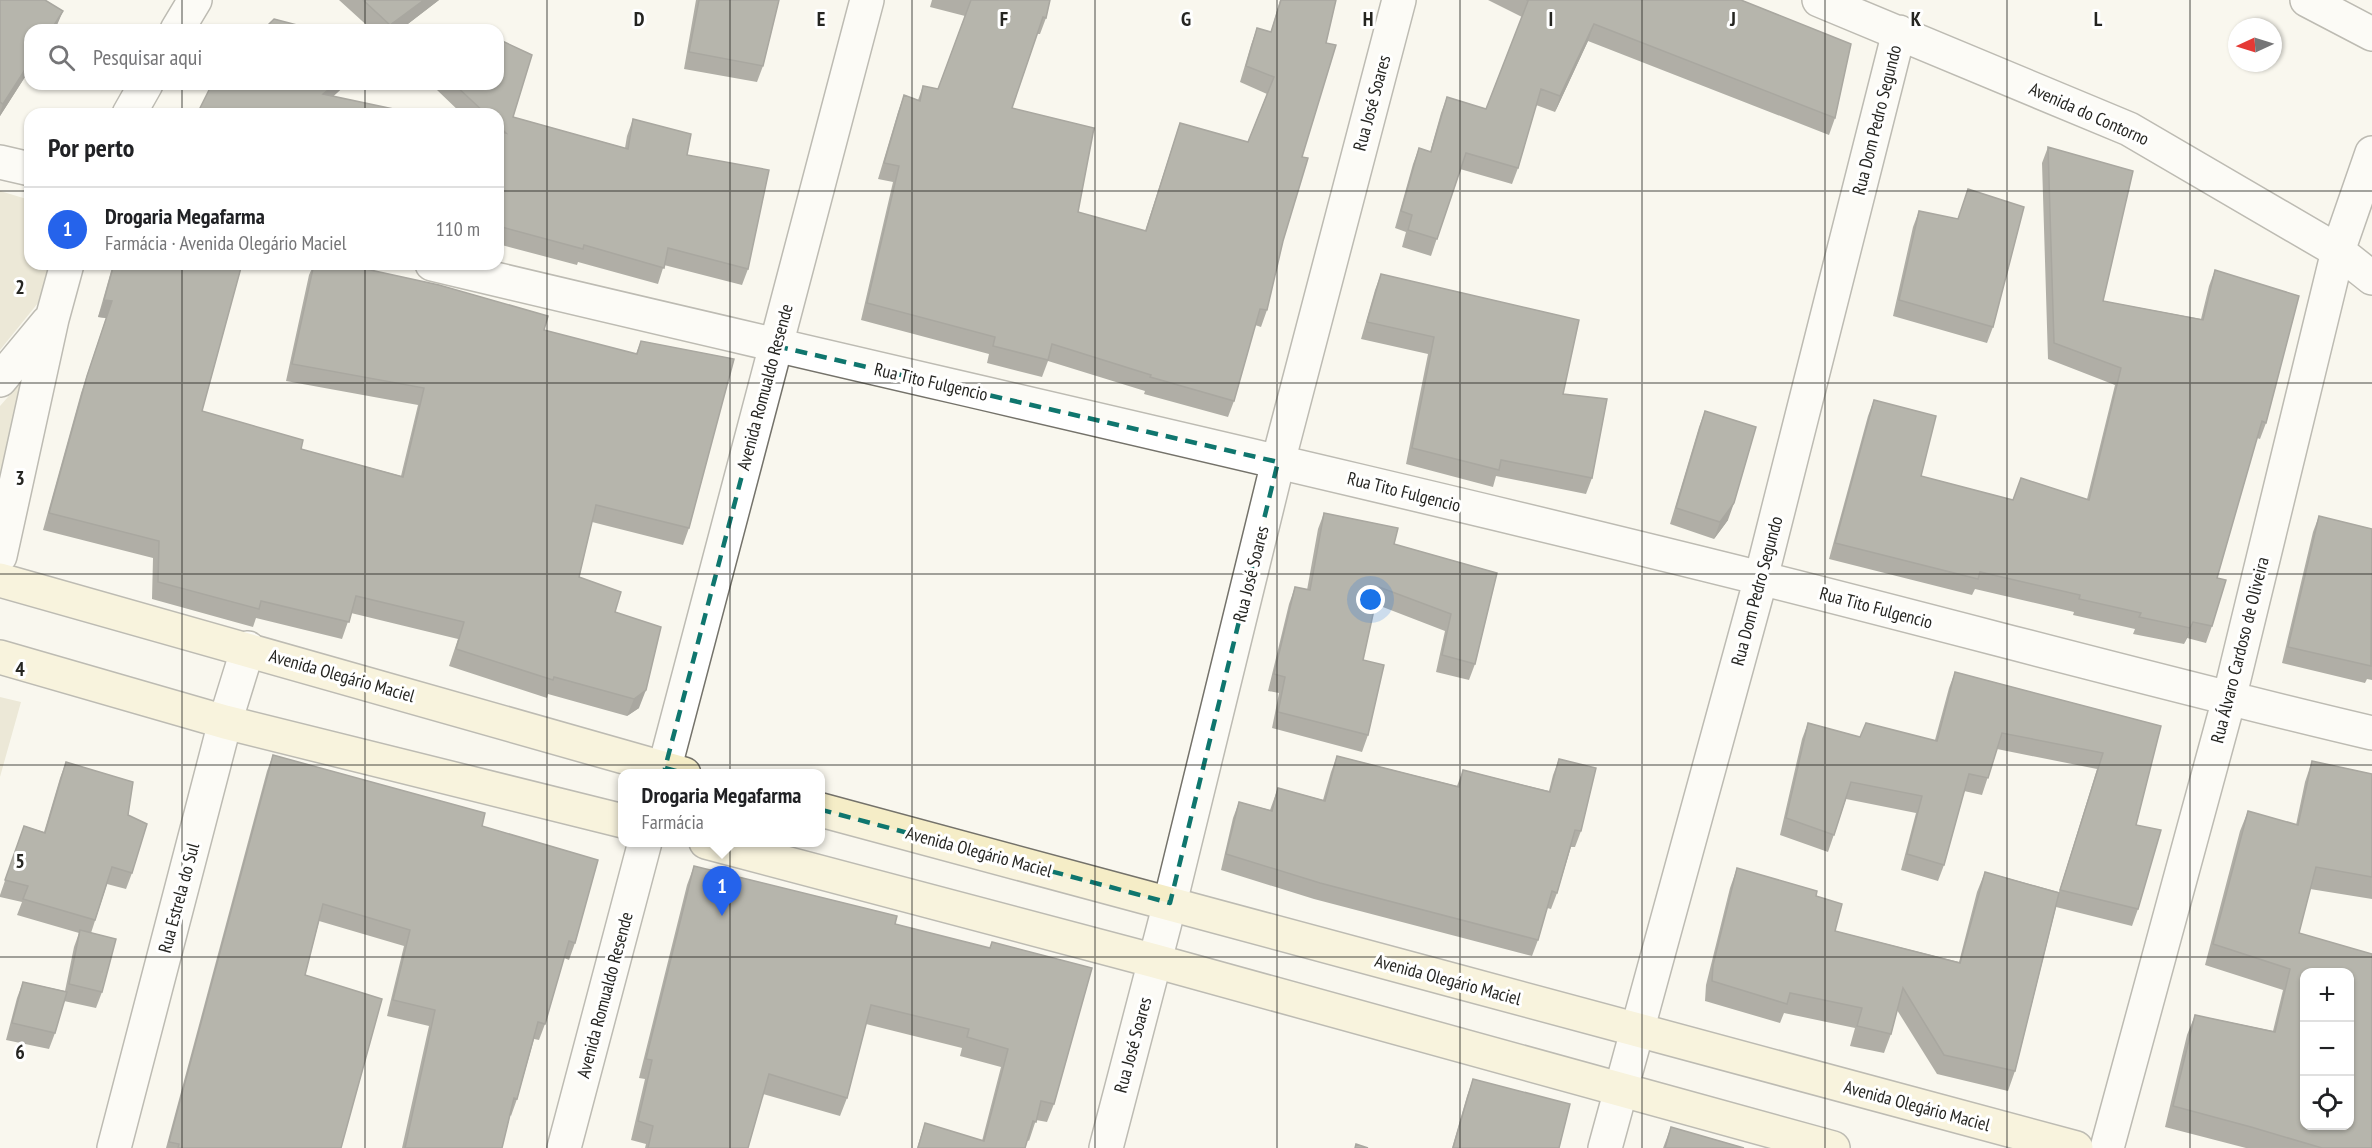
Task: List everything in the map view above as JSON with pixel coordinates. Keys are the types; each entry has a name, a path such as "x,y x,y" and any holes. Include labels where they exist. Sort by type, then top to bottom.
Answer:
{"main road":[{"name":"Avenida Olegário Maciel","path":"0,580 248,648 661,769"},
{"path":"0,657 225,722 618,820"},
{"name":"Avenida Olegário Maciel","path":"825,811 1170,903 1637,1032 2076,1148"},
{"path":"721,847 1155,961 1833,1148"}],"street":[{"path":"181,24 195,0"},
{"name":"Avenida Romualdo Resende","path":"672,769 776,346 867,0"},
{"name":"Rua José Soares","path":"1106,1148 1170,903 1278,462 1399,0"},
{"name":"Avenida do Contorno","path":"1819,0 2129,129 2338,251 2372,278"},
{"path":"2307,0 2372,34"},
{"name":"Rua Dom Pedro Segundo","path":"1605,1148 1619,1090 1637,1032 1761,578 1899,32"},
{"path":"132,108 143,90"},
{"name":"Rua Álvaro Cardoso de Oliveira","path":"2107,1148 2229,699 2338,251 2372,153"},
{"path":"0,162 24,168"},
{"path":"0,556 52,319 65,270"},
{"name":"Rua Tito Fulgencio","path":"457,270 1278,462 1761,578 2229,699 2372,733"},
{"path":"0,380 52,319"},
{"name":"Rua Estrela do Sul","path":"114,1148 225,722 248,648"},
{"name":"Avenida Romualdo Resende","path":"564,1148 644,847"}],"highlighted area":[{"path":"776,346 1278,462 1170,903 665,768"}],"shaded area":[{"path":"0,191 24,198 24,270 48,270 38,303 0,350"},
{"path":"22,381 0,474 0,406"},
{"path":"0,697 21,702 0,777"}],"building":[{"path":"0,0 45,0 63,11 55,24 24,24 24,71 3,104 0,102"},
{"path":"363,0 424,0 391,24"},
{"path":"699,0 779,0 763,66 689,52"},
{"path":"971,0 1050,0 1046,18 1043,17 1012,108 1094,128 1078,212 1146,231 1180,123 1248,142 1274,77 1246,66 1257,28 1271,32 1281,0 1336,0 1326,43 1336,45 1302,157 1308,158 1283,241 1267,310 1260,309 1234,401 1150,377 1151,375 1052,344 1048,360 993,346 995,337 867,303 899,166 884,163 904,95 920,101 923,86 938,89"},
{"path":"1527,0 1741,0 1851,44 1835,118 1594,24 1560,96 1541,89 1518,168 1466,153 1437,239 1408,230 1412,215 1401,211 1419,148 1431,152 1447,97 1486,109"},
{"path":"274,19 293,24 269,24"},
{"path":"504,42 532,55 513,117 628,149 633,119 691,134 687,155 769,170 748,269 668,248 664,268 584,245 583,249 504,228 504,132 506,133 504,131 504,108 480,108 460,90 504,90"},
{"path":"209,90 328,90 323,94 389,108 200,108"},
{"path":"2048,147 2133,171 2103,301 2203,320 2215,270 2299,296 2266,423 2262,421 2217,578 2226,580 2212,626 2193,622 2190,628 2139,617 2141,613 2079,599 2080,595 1980,572 1978,579 1835,543 1874,400 1936,416 1921,476 2013,500 2021,478 2089,500 2121,368 2054,343"},
{"path":"1968,189 2024,207 1993,327 1899,300 1919,211 1958,219"},
{"path":"112,270 240,270 202,411 303,440 301,449 403,477 424,388 292,364 313,270 370,270 439,285 548,316 544,330 637,354 641,341 734,359 689,528 596,505 579,577 621,592 615,612 661,627 646,690 634,699 554,677 553,680 456,649 464,622 356,596 349,622 261,601 259,609 158,582 159,541 49,513 87,376 112,301 104,300"},
{"path":"1381,274 1579,320 1563,394 1607,399 1592,478 1501,460 1499,470 1412,448 1434,337 1367,322"},
{"path":"1705,411 1756,427 1734,503 1720,522 1676,508"},
{"path":"1324,513 1398,528 1394,544 1497,573 1475,664 1442,655 1451,614 1379,587 1363,660 1384,665 1368,735 1278,712 1285,677 1274,674 1295,587 1310,590"},
{"path":"2319,516 2372,529 2371,666 2288,647"},
{"path":"1955,672 2161,726 2136,825 2161,830 2138,909 2060,890 2103,753 2002,733 1988,778 1969,774 1944,865 1907,854 1922,796 1851,782 1834,835 1786,818 1808,723 1860,737 1866,723 1937,741"},
{"path":"273,755 485,813 482,826 598,860 575,943 569,941 545,1024 538,1022 517,1099 514,1098 502,1148 405,1148 435,1010 393,1000 410,930 323,904 305,975 382,999 341,1148 178,1148 179,1144 169,1142"},
{"path":"1337,756 1459,787 1463,770 1550,792 1559,759 1596,768 1581,831 1575,830 1557,893 1552,891 1538,940 1320,883 1226,854 1239,802 1272,811 1278,788 1325,801"},
{"path":"2312,761 2372,774 2372,877 2316,867 2299,933 2372,954 2372,1148 2322,1148 2173,1106 2195,1015 2275,1032 2290,969 2213,944 2248,811 2298,825"},
{"path":"66,762 133,782 128,815 147,824 132,873 112,867 95,920 23,899 28,886 5,880 24,826 45,833"},
{"path":"694,866 897,916 895,924 990,948 992,942 1092,968 1054,1104 1041,1101 1036,1122 1033,1121 1025,1148 918,1148 925,1123 984,1141 1008,1049 967,1037 969,1029 871,1005 847,1098 769,1074 748,1148 648,1148 653,1126 638,1121 652,1060 646,1059"},
{"path":"1737,868 1817,891 1816,896 1842,904 1835,931 1960,963 1985,872 2059,893 2015,1071 1944,1055 1903,988 1891,1034 1857,1026 1862,1008 1790,993 1787,1004 1712,981 1713,965"},
{"path":"80,930 116,939 102,992 69,984"},
{"path":"23,982 67,992 55,1033 12,1023"},
{"path":"1473,1079 1570,1104 1559,1148 1453,1148"},
{"path":"1671,1127 1744,1148 1665,1148"},
{"path":"1356,1144 1368,1148 1355,1148"}],"place":[{"name":"Drogaria Megafarma","path":"722,916"}]}
